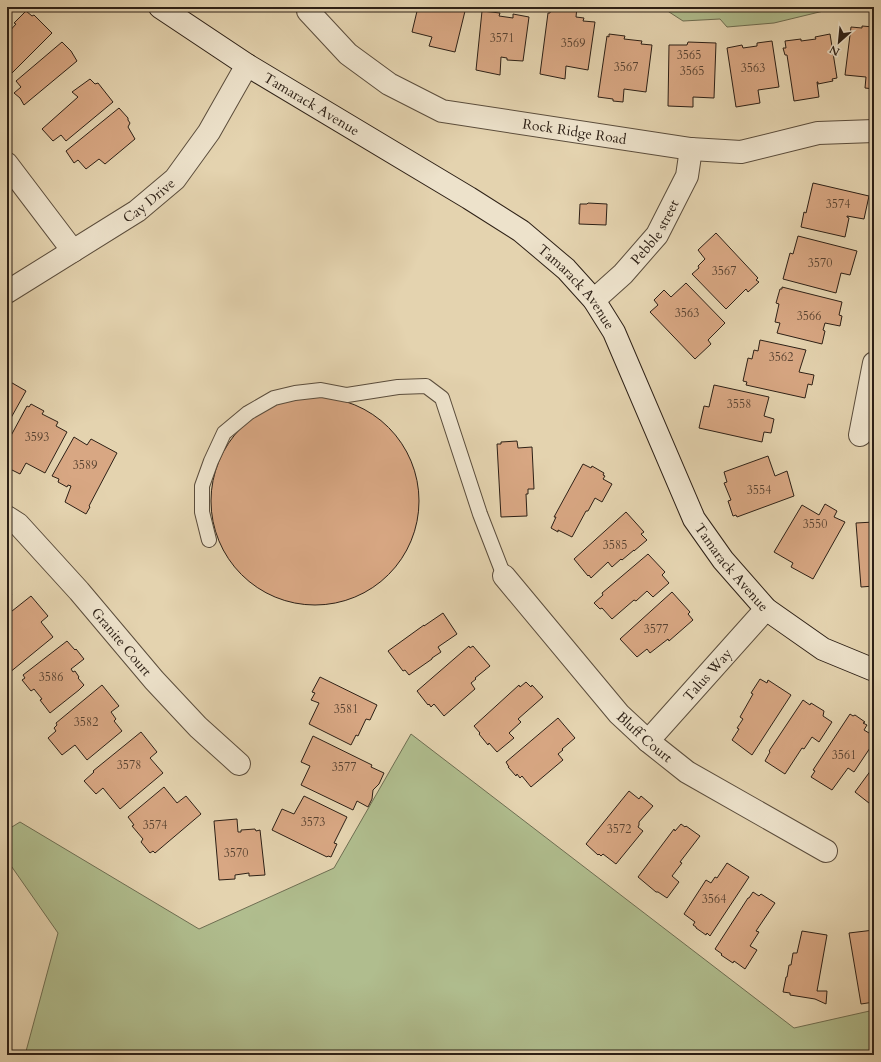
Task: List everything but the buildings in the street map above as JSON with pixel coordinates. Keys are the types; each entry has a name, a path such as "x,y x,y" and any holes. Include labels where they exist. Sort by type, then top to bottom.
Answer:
{"street":[{"name":"Tamarack Avenue","path":"160,7 247,65 462,194 521,232 566,268 594,300 614,332 694,519 723,560 766,609 823,649 874,670"},
{"name":"Rock Ridge Road","path":"308,11 348,54 389,84 442,111 692,149 741,152 818,133 874,131"},
{"name":"Cay Drive","path":"7,292 137,211 175,179 209,132 247,65"},
{"name":"Pebble street","path":"594,300 623,274 657,235 686,176 692,149"},
{"path":"7,164 73,251"},
{"path":"860,435 874,363"},
{"name":"Granite Court","path":"7,518 18,524 74,586 154,680 198,727 240,764"},
{"name":"Bluff Court","path":"504,576 619,714 648,741 687,772 826,851"},
{"name":"Talus Way","path":"648,741 766,609"}],"lane":[{"path":"209,540 202,512 202,486 211,461 224,433 248,413 274,398 295,393 321,390 347,395 398,387 426,386 442,398 480,514 504,576"}],"green space":[{"path":"649,7 840,7 774,23 727,27 720,19 683,21 666,10"},
{"path":"840,7 874,7 874,11"},
{"path":"411,734 794,1028 874,1010 874,1055 25,1055 58,933 7,860 7,830 20,822 199,929 334,868"}]}
